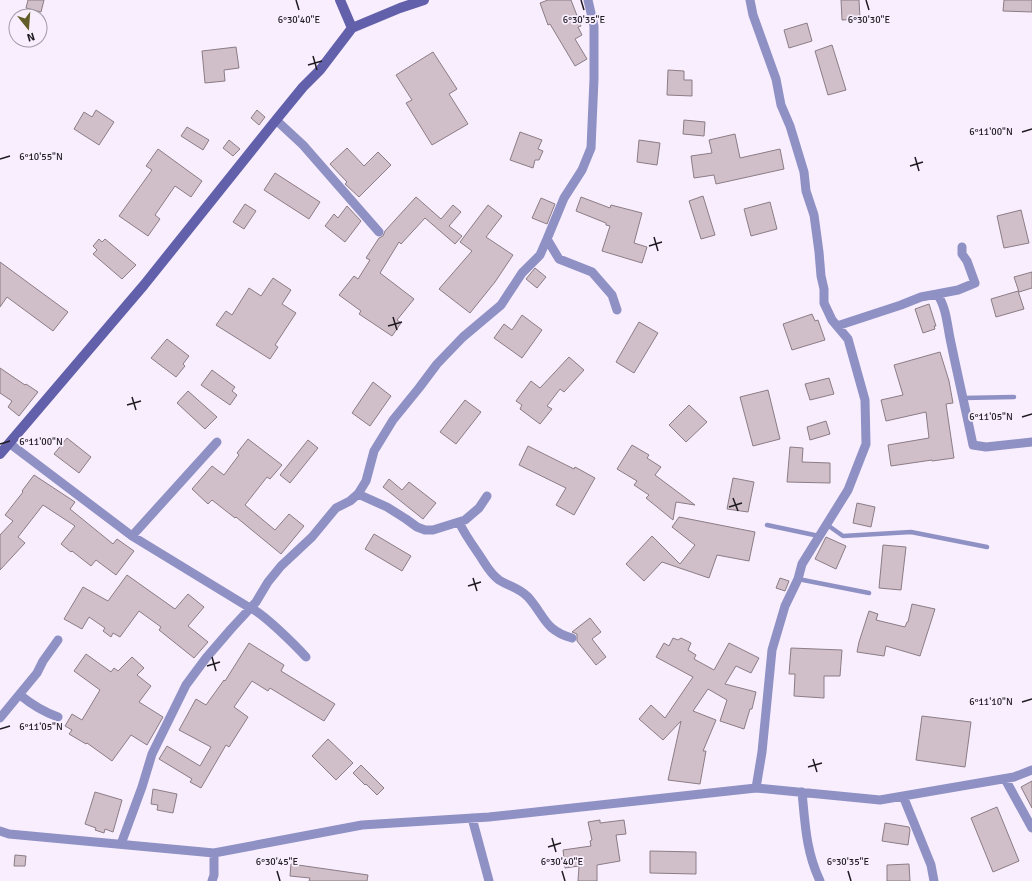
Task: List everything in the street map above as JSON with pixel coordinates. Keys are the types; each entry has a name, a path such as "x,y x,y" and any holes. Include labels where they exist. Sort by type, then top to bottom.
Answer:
{"street":[{"path":"340,0 352,28"},
{"path":"0,454 144,285 276,120 320,70 352,28 400,8 424,0"},
{"path":"121,844 142,787 152,754 186,685 206,658 256,602 280,566 312,537 336,508 350,501 358,494 366,481 374,451 393,420 436,364 463,337 500,305 522,273 540,255 564,198 582,170 591,148 594,79 594,26 588,0"},
{"path":"750,0 752,15 776,79 781,105 790,126 804,172 806,191 814,215 821,276 824,289 824,303 832,320 848,338 866,400 866,444 848,490 802,564 798,579 785,606 772,650 762,752 756,788"},
{"path":"276,120 303,145 379,232"},
{"path":"547,239 559,259 592,272 612,295 617,310"},
{"path":"838,326 901,306 921,296 958,290 975,284 967,261 962,254 962,246"},
{"path":"937,294 942,300 946,313 949,335 973,445 986,446 1032,442"},
{"path":"132,536 217,442"},
{"path":"8,443 132,536 255,610 270,622 306,657"},
{"path":"358,494 387,507 417,527 425,530 434,530 465,520 474,513 487,496"},
{"path":"459,522 472,546 492,574 500,580 521,590 539,610 544,620 550,626 560,635 572,638"},
{"path":"0,718 37,673 43,661 58,640"},
{"path":"20,695 29,702 58,717"},
{"path":"0,832 214,853 362,826 472,818 756,788 880,800 1004,779 1032,770"},
{"path":"1004,779 1032,828"},
{"path":"802,792 806,841 813,866 820,881"},
{"path":"903,796 932,865 934,881"},
{"path":"472,818 489,881"},
{"path":"212,881 214,875 214,853"}],"lane":[{"path":"963,398 1014,397"},
{"path":"826,524 844,536 911,532 986,547"},
{"path":"767,526 819,536"},
{"path":"798,579 869,593"}],"building":[{"path":"28,0 44,0 42,8 26,8"},
{"path":"548,0 571,0 581,26 578,27 582,35 575,39 587,59 575,66 550,24 548,25 540,3"},
{"path":"841,0 859,0 860,19 842,20"},
{"path":"1004,0 1032,0 1032,12 1003,11"},
{"path":"807,23 812,41 789,48 784,30"},
{"path":"832,45 846,90 828,95 815,51"},
{"path":"236,47 239,68 224,70 225,81 205,83 202,51"},
{"path":"433,52 457,89 449,94 468,124 432,145 406,103 412,100 396,75"},
{"path":"668,70 684,71 684,80 692,80 692,96 667,95"},
{"path":"96,110 114,122 99,145 74,129 84,112 92,117"},
{"path":"257,110 265,117 259,125 251,118"},
{"path":"684,120 705,122 704,136 683,134"},
{"path":"187,127 209,140 203,150 181,136"},
{"path":"520,132 542,140 538,149 543,151 539,160 535,160 533,168 510,160"},
{"path":"735,134 740,158 780,149 784,169 716,184 714,175 694,178 691,156 712,153 709,140"},
{"path":"229,140 240,149 233,156 223,148"},
{"path":"639,140 660,143 657,165 637,162"},
{"path":"347,148 364,166 378,152 391,165 359,197 345,184 347,182 330,164"},
{"path":"158,149 202,181 191,197 175,186 155,215 160,219 148,236 119,216 152,170 146,166"},
{"path":"275,173 320,202 309,219 264,190"},
{"path":"703,196 715,235 701,239 689,201"},
{"path":"416,197 441,219 453,205 461,212 449,226 462,236 455,244 425,218 401,244 399,242 380,273 414,299 397,320 401,323 392,336 359,314 361,311 339,295 354,276 358,279 370,260 366,258 379,238 383,236 385,231"},
{"path":"581,197 610,208 611,205 642,213 634,243 647,247 642,263 602,251 610,226 576,211"},
{"path":"541,198 555,204 547,224 532,218"},
{"path":"770,202 777,229 751,236 744,209"},
{"path":"245,204 256,211 244,229 233,222"},
{"path":"488,205 502,216 486,237 513,255 495,282 470,313 439,289 472,251 460,242"},
{"path":"347,206 361,221 345,242 325,226 334,214 338,218"},
{"path":"1021,210 1029,243 1004,248 997,216"},
{"path":"99,239 102,242 105,239 136,265 122,279 93,254 97,250 93,246"},
{"path":"0,262 68,312 53,331 7,297 0,307"},
{"path":"535,268 546,277 537,288 526,279"},
{"path":"1032,272 1032,288 1019,292 1014,277"},
{"path":"273,278 291,290 282,304 296,313 275,345 278,347 270,359 216,325 226,311 232,315 249,288 261,296"},
{"path":"1018,291 1024,309 996,317 991,299"},
{"path":"929,304 936,326 934,326 935,329 923,333 915,309"},
{"path":"812,314 815,321 818,320 825,340 792,350 783,324"},
{"path":"522,315 542,330 522,358 494,338 504,324 512,330"},
{"path":"639,322 658,333 634,373 616,362"},
{"path":"167,339 189,356 183,364 185,366 176,377 151,358"},
{"path":"940,352 949,381 953,403 946,404 954,458 891,466 888,445 929,438 926,412 886,421 881,400 903,395 894,365"},
{"path":"569,357 584,370 564,392 560,389 547,406 552,409 540,424 520,409 522,405 516,401 531,381 540,388"},
{"path":"0,368 38,392 19,416 8,407 12,401 0,393"},
{"path":"212,370 235,387 232,391 237,395 230,405 201,385"},
{"path":"829,378 834,394 810,400 805,384"},
{"path":"373,382 391,396 370,426 352,413"},
{"path":"768,390 780,439 753,446 740,397"},
{"path":"188,391 217,417 205,429 177,403"},
{"path":"465,400 481,412 456,444 440,432"},
{"path":"689,405 707,422 686,442 669,425"},
{"path":"826,421 830,434 810,440 807,427"},
{"path":"67,438 91,457 79,473 54,454"},
{"path":"248,439 282,465 270,479 267,477 245,505 275,530 289,514 304,526 281,554 236,517 235,518 212,500 208,504 192,489 212,466 224,475 239,455 237,453"},
{"path":"308,440 318,448 290,483 280,475"},
{"path":"632,445 649,455 647,458 661,467 655,475 695,505 676,502 673,520 646,498 649,495 634,485 637,481 617,469"},
{"path":"528,446 574,469 575,467 595,478 574,515 556,505 566,488 519,465"},
{"path":"790,447 803,448 802,462 830,463 830,483 787,482"},
{"path":"34,475 75,502 70,509 113,544 117,539 134,551 116,575 96,560 91,566 61,544 75,526 43,505 18,537 25,543 0,570 0,535 13,521 5,515"},
{"path":"733,478 754,482 748,512 727,509"},
{"path":"389,479 402,490 409,482 436,503 423,519 383,487"},
{"path":"857,503 875,507 871,527 853,523"},
{"path":"679,517 755,532 749,561 717,555 709,578 662,562 644,581 626,564 652,536 680,564 695,545 672,527"},
{"path":"374,534 411,556 402,571 365,549"},
{"path":"826,537 846,546 836,569 815,559"},
{"path":"883,545 906,547 901,590 879,588"},
{"path":"127,575 175,609 188,594 204,607 188,626 208,642 194,658 159,630 161,627 139,611 120,637 113,633 111,637 103,631 105,628 89,617 82,629 64,619 83,587 108,601"},
{"path":"780,578 789,581 785,591 776,588"},
{"path":"912,604 935,609 920,656 886,646 884,656 857,652 869,611 878,614 876,620 905,627 908,622"},
{"path":"590,618 601,632 592,639 606,657 596,665 577,641 577,634 572,632"},
{"path":"673,638 678,640 681,638 691,643 688,650 696,655 694,659 714,670 729,643 759,658 751,673 736,666 725,684 756,692 752,709 750,709 744,729 720,721 727,700 708,689 693,711 716,720 703,751 706,751 700,784 668,780 681,721 663,740 639,719 651,705 665,718 693,677 656,657 664,643 669,646"},
{"path":"249,643 284,665 281,671 335,704 324,721 270,688 268,691 252,681 234,707 248,717 229,747 226,745 201,788 190,782 192,779 159,759 167,746 200,766 211,747 179,730 196,699 206,705 224,680 225,681"},
{"path":"791,648 842,650 840,676 824,676 824,698 794,696 795,674 789,674"},
{"path":"86,654 111,672 114,668 118,671 132,657 144,668 137,675 151,686 139,702 163,717 147,745 131,735 112,761 87,743 86,744 69,734 72,730 65,726 72,714 82,720 100,690 74,671"},
{"path":"922,716 971,722 965,767 916,760"},
{"path":"328,739 353,763 336,780 312,756"},
{"path":"361,765 384,788 377,795 353,773"},
{"path":"1032,781 1032,808 1021,787"},
{"path":"153,789 177,794 173,813 157,810 158,805 151,804"},
{"path":"95,792 122,800 113,832 105,829 104,833 85,824"},
{"path":"997,807 1019,861 993,872 971,818"},
{"path":"600,820 600,823 624,820 626,834 616,835 620,861 597,865 597,881 578,881 579,866 565,868 563,850 591,846 590,841 592,840 588,822"},
{"path":"885,823 909,827 908,845 882,841"},
{"path":"650,851 696,852 696,874 650,873"},
{"path":"15,855 26,856 25,866 14,866"},
{"path":"291,864 368,875 367,881 309,881 310,878 290,876"},
{"path":"909,864 910,881 887,881 887,865"}]}
